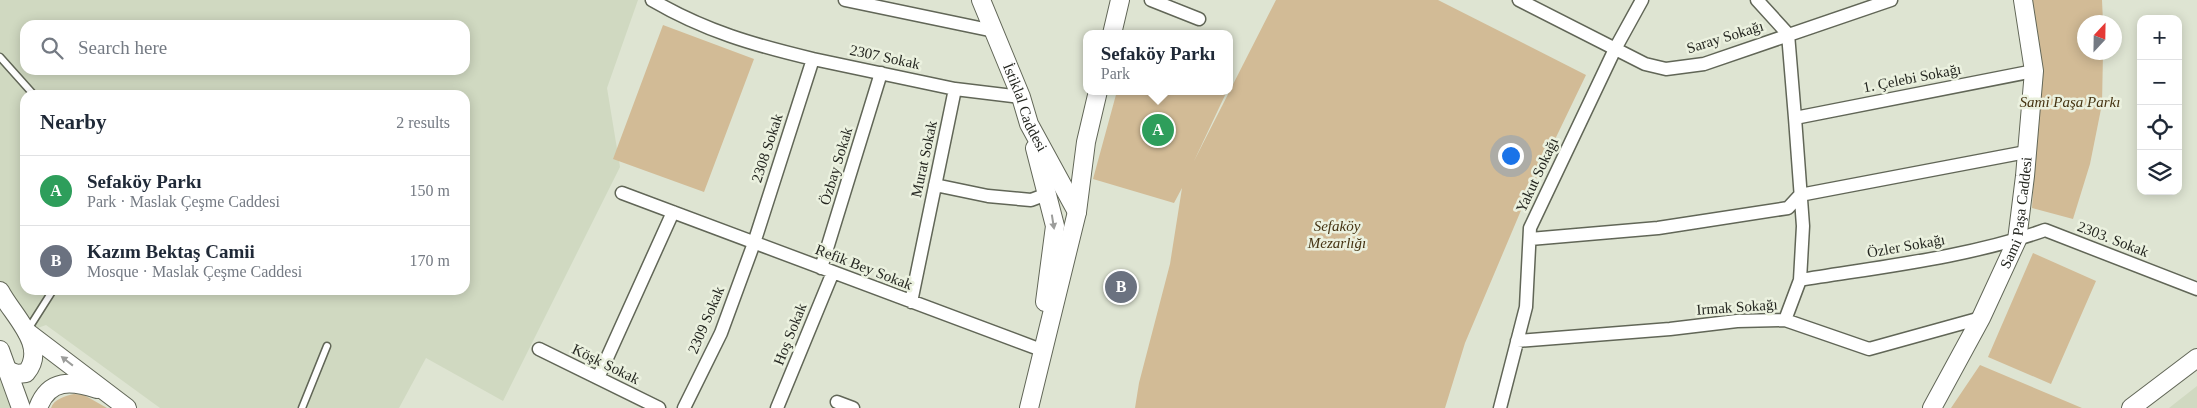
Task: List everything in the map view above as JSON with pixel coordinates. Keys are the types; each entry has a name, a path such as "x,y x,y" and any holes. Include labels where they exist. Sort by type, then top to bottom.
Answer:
{"street":[{"name":"2307 Sokak","path":"652,0 685,19 716,32 766,48 812,61 955,89"},
{"path":"845,0 994,31"},
{"name":"İstiklal Caddesi","path":"981,0 1021,97 1029,124 1077,212"},
{"path":"1113,30 1120,0"},
{"path":"1151,0 1199,19"},
{"name":"Yakut Sokağı","path":"1500,408 1526,307 1530,228 1615,49 1642,0"},
{"path":"1757,0 1788,34 1803,226 1800,280 1785,320"},
{"name":"Saray Sokağı","path":"1526,2 1645,64 1666,69 1704,64 1788,34 1846,17 1891,0"},
{"name":"Sami Paşa Caddesi","path":"1932,408 1981,318 2017,240 2034,71 2023,0"},
{"name":"2308 Sokak","path":"754,243 812,61"},
{"name":"1. Çelebi Sokağı","path":"1795,118 2034,71"},
{"name":"Özbay Sokak","path":"827,270 881,73"},
{"path":"955,89 1021,97"},
{"name":"Murat Sokak","path":"911,302 955,89"},
{"path":"1029,408 1077,212 1086,142 1097,95"},
{"path":"1029,124 1055,226 1045,302 1044,351"},
{"path":"1530,239 1658,228 1788,208 1800,195 2026,152"},
{"path":"935,186 988,196 1031,200 1047,194"},
{"name":"Refik Bey Sokak","path":"622,193 1044,351"},
{"path":"598,378 673,212"},
{"name":"2303. Sokak","path":"2017,240 2045,230 2197,289"},
{"name":"Özler Sokağı","path":"1800,280 1910,262 2017,240"},
{"name":"2309 Sokak","path":"684,408 721,334 754,243"},
{"name":"Hoş Sokak","path":"777,408 827,270"},
{"path":"0,291 26,332 33,347 34,358 32,366 26,373 17,374 7,370"},
{"name":"Irmak Sokağı","path":"1517,341 1670,329 1737,321 1785,320 1869,349 1981,318"},
{"path":"26,332 127,408"},
{"name":"Köşk Sokak","path":"539,349 659,408"},
{"path":"0,350 21,408"},
{"path":"2132,408 2197,358"},
{"path":"38,408 45,395 54,386 61,384 83,385 105,392"},
{"path":"836,402 853,408"}],"lane":[{"path":"0,57 30,90"},
{"path":"26,332 51,295"},
{"path":"302,408 328,346"}],"shaded area":[{"path":"0,0 638,0 607,88 620,167 503,401 426,358 399,408 160,408 46,325 27,332 0,291"},
{"path":"0,371 13,408 0,408"},
{"path":"2197,386 2197,408 2169,408"}],"green space":[{"name":"Sefaköy Mezarlığı","path":"1276,0 1438,0 1586,75 1522,208 1465,343 1445,408 1135,408 1139,383 1170,264 1182,188 1174,203 1093,179 1116,95 1225,95 1194,161 1228,95 1233,95 1233,84"},
{"name":"Sami Paşa Parkı","path":"2032,0 2102,0 2103,15 2077,15 2077,60 2103,60 2102,104 2090,164 2073,219 2032,208 2040,81"},
{"path":"663,25 754,59 704,192 613,159"},
{"path":"2033,253 2096,281 2051,384 1988,357"},
{"path":"1980,365 2082,408 1951,408"},
{"path":"74,394 84,395 107,408 51,408 57,400"}],"place":[{"name":"Sefaköy Parkı","path":"1158,130"},
{"name":"Kazım Bektaş Camii","path":"1121,287"}]}
